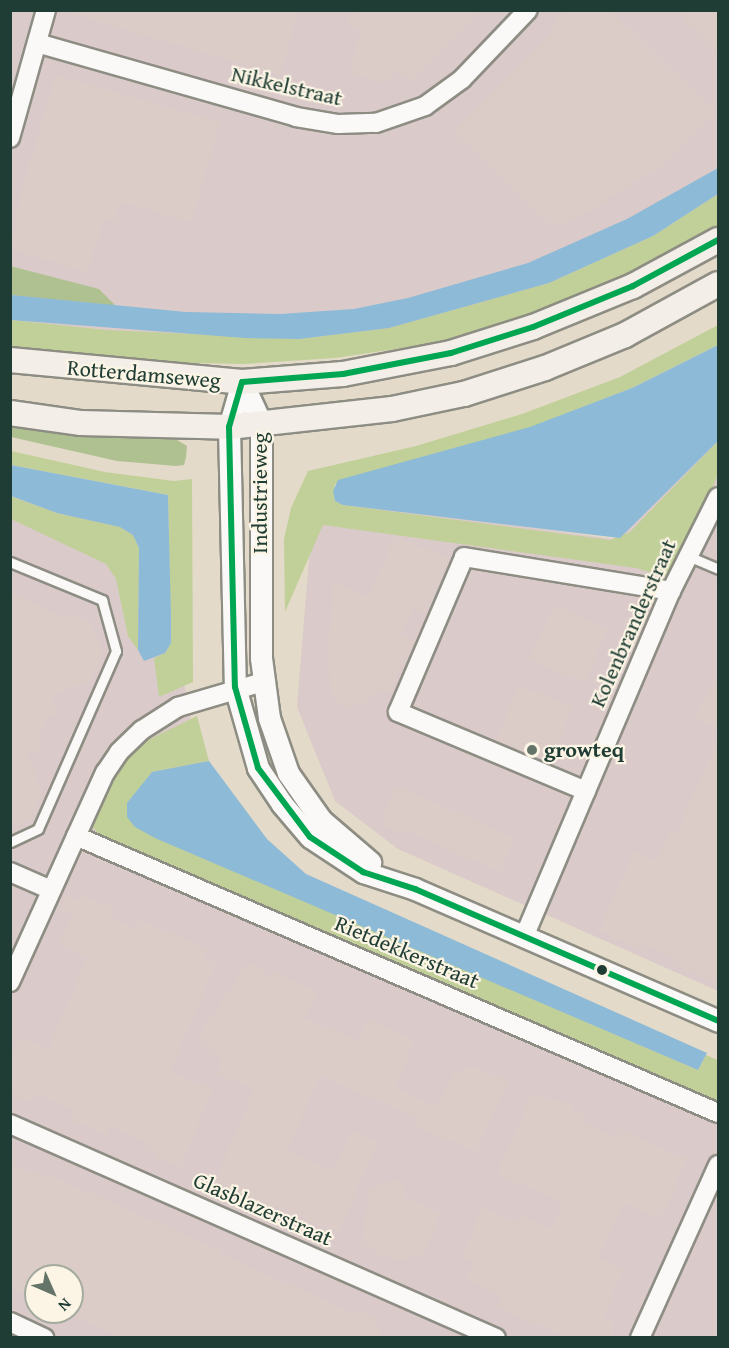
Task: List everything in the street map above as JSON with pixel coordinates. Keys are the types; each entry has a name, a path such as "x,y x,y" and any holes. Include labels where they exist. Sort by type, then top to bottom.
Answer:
{"main road":[{"name":"Rotterdamseweg","path":"10,360 242,382 343,374 450,353 533,327 622,291 718,240"},
{"name":"Rotterdamseweg","path":"10,413 81,423 229,427 392,409 464,394 545,368 625,335 718,284"}],"street":[{"path":"10,138 46,10"},
{"name":"Nikkelstraat","path":"37,43 296,117 338,124 376,123 425,106 462,79 528,10"},
{"name":"Industrieweg","path":"242,382 261,423 263,682 269,717 288,773 321,820 369,861 415,889"},
{"name":"Industrieweg","path":"242,382 229,427 235,687 258,768 310,837 363,872 415,889 718,1021"},
{"name":"Kolenbranderstraat","path":"524,937 671,591 718,497"},
{"path":"586,791 398,712 464,557 671,591"},
{"path":"10,982 105,772 142,730 178,707 235,687 263,682"},
{"name":"Rietdekkerstraat","path":"76,836 718,1113"},
{"path":"10,872 51,890"},
{"name":"Glasblazerstraat","path":"10,1124 496,1338"},
{"path":"640,1338 718,1165"},
{"path":"10,1322 45,1338"}],"lane":[{"path":"688,555 718,569"},
{"path":"10,562 102,600 116,651 38,829 10,842"}],"shaded area":[{"path":"11,11 718,11 718,185 506,312 321,353 11,334"},
{"path":"718,435 718,991 398,849 335,801 297,707 314,498 613,539"},
{"path":"11,478 152,517 219,865 718,1076 718,1337 11,1338"}],"green space":[{"path":"718,194 718,227 712,231 621,280 477,337 335,358 244,364 107,361 11,352 11,320 107,330 299,339 389,328 549,283 653,236"},
{"path":"10,266 99,289 116,306 11,295"},
{"path":"718,325 718,345 632,388 530,428 335,484 335,501 343,505 610,540 630,532 718,441 718,475 674,570 665,577 636,568 323,525 285,612 284,539 291,508 308,471 416,446 522,414 620,377"},
{"path":"11,426 177,440 187,446 186,457 184,465 176,466 117,461 11,437"},
{"path":"11,451 105,472 174,481 192,479 193,682 159,697 154,658 165,653 171,643 168,495 11,465"},
{"path":"10,496 57,513 120,527 133,535 139,548 138,650 128,636 116,579 106,564 11,519"},
{"path":"197,716 209,761 152,772 135,827 698,1070 706,1055 718,1060 718,1102 99,834 88,822 126,757 138,745"}],"water":[{"path":"718,168 718,194 653,236 549,283 389,328 299,339 245,338 11,320 11,295 186,312 280,314 354,309 408,298 528,263 627,219"},
{"path":"718,345 718,441 620,538 343,505 335,501 333,491 338,480 530,427 632,388"},
{"path":"11,465 168,495 171,643 165,653 144,661 138,650 139,548 133,535 120,527 57,513 11,496"},
{"path":"209,761 267,839 306,874 707,1053 698,1070 155,838 135,827 127,817 127,803 152,772"}],"building":[{"path":"73,10 299,10 280,75 72,14"},
{"path":"357,10 480,10 411,82 397,70 384,83 349,73 360,33 347,21"},
{"path":"565,10 610,10 716,112 661,168 611,196 601,206 553,227 453,131 554,30 551,26"},
{"path":"675,10 718,10 718,52"},
{"path":"56,75 220,122 191,222 121,202 115,221 104,218 88,272 10,249 22,188"},
{"path":"395,536 449,559 425,613 413,608 401,634 414,640 390,693 379,689 364,704 346,707 334,698 330,689 329,640 334,582 368,597"},
{"path":"10,593 68,619 71,613 91,622 103,653 91,680 52,696 59,713 48,716 39,737 44,748 27,753 42,793 30,821 10,828"},
{"path":"554,605 608,629 584,683 530,659"},
{"path":"718,679 718,730 693,718"},
{"path":"519,685 572,708 549,762 496,739"},
{"path":"718,739 718,983 674,963 677,958 644,944 642,949 599,931 634,851 658,861 671,832 676,834"},
{"path":"396,786 515,838 500,872 401,829 400,833 383,825 385,821 381,820"},
{"path":"81,894 116,909 112,918 136,929 140,920 207,949 204,958 216,964 170,1071 212,1089 181,1168 155,1157 157,1153 145,1148 147,1143 111,1127 107,1136 71,1120 75,1111 35,1094 31,1103 10,1094 10,1057 20,1036 48,1049 87,958 59,946 73,913 61,908 67,895 79,900"},
{"path":"247,964 256,965 271,977 274,972 317,991 305,1018 357,1040 365,1022 370,1020 412,1038 414,1042 396,1085 404,1092 438,1107 453,1074 472,1065 508,1081 476,1152 413,1125 416,1117 320,1076 287,1151 334,1171 352,1130 378,1141 338,1233 214,1183 254,1090 216,1073 222,1060 198,1036"},
{"path":"533,1092 555,1101 574,1103 571,1108 587,1115 584,1123 617,1138 621,1130 687,1159 664,1211 660,1210 657,1218 623,1203 599,1258 624,1269 603,1317 615,1323 609,1338 568,1338 497,1307 502,1295 466,1280 473,1262 461,1257 483,1207 519,1223 522,1216 551,1229 563,1202 497,1174"},
{"path":"10,1162 44,1177 45,1173 222,1251 221,1254 352,1312 358,1310 373,1316 381,1338 121,1338 84,1321 84,1264 24,1264 24,1295 10,1289"},
{"path":"396,1179 403,1184 403,1196 441,1212 422,1257 413,1253 403,1261 377,1254 363,1241 369,1189"}],"transit line":[{"path":"718,240 633,286 533,327 451,353 343,374 242,382 229,427 235,687 258,768 310,837 363,872 415,889 718,1021"}],"place":[{"name":"growteq","path":"532,750"}]}
